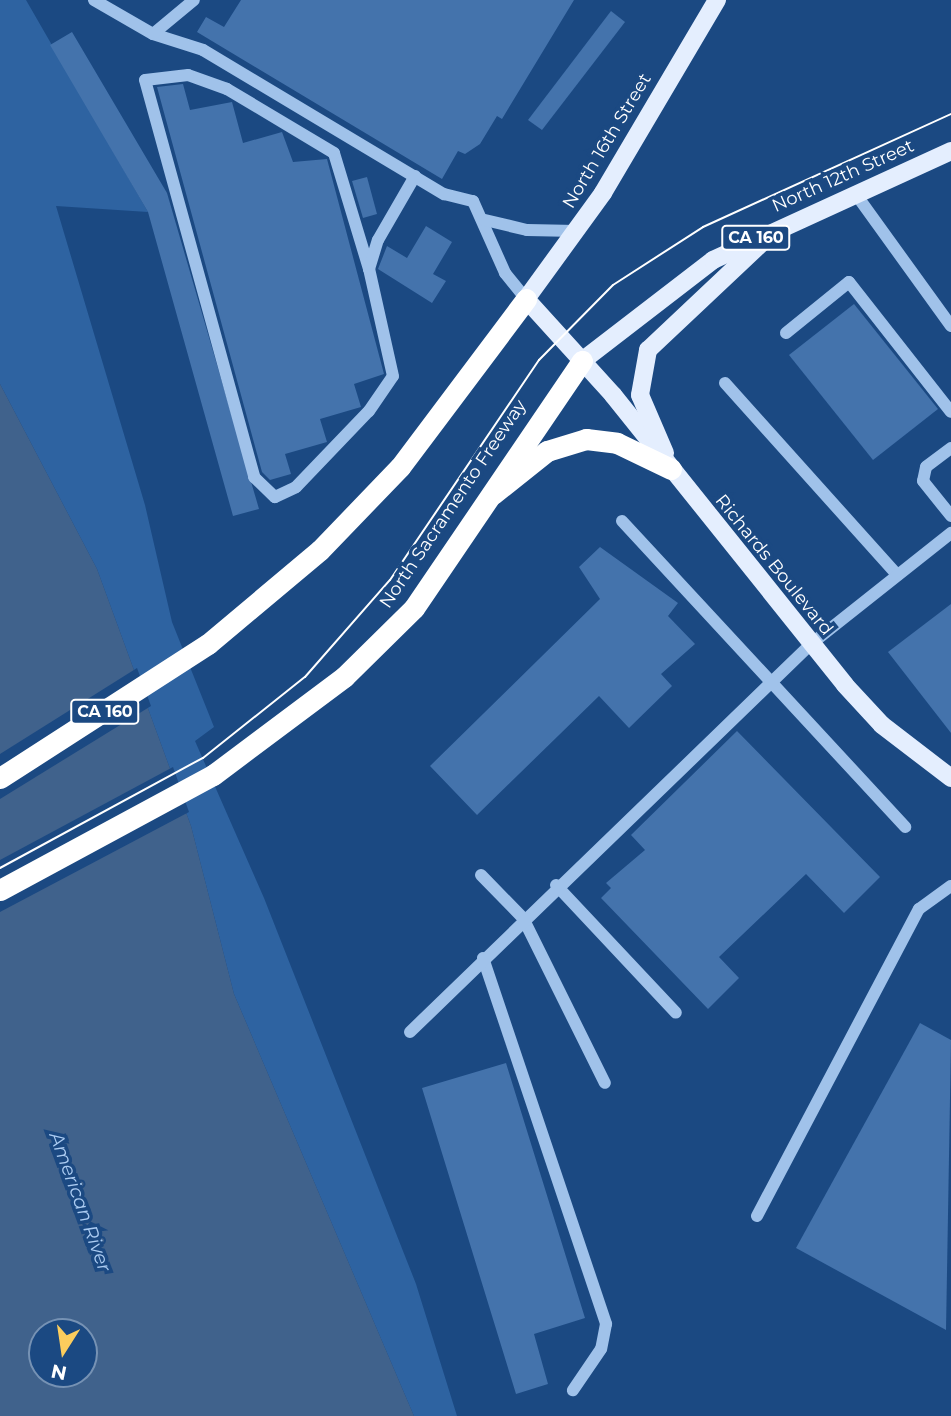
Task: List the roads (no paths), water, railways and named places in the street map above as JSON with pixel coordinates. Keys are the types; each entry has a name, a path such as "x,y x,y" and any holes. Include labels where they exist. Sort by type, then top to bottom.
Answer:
{"highway":[{"name":"CA 160","path":"0,778 208,643 320,550 378,492 526,299"},
{"name":"North Sacramento Freeway","path":"0,890 213,775 322,696 391,633 582,360"},
{"path":"481,504 569,441 609,440 671,469"}],"main road":[{"name":"North 16th Street","path":"526,299 576,231 717,0"},
{"name":"North 12th Street","path":"582,360 681,280 780,227 951,151"},
{"path":"671,469 640,396 648,350 780,227"},
{"name":"Richards Boulevard","path":"526,299 582,360 811,644 882,725 951,778"}],"street":[{"path":"94,0 153,34 204,50 415,177 458,200 473,201 485,220 505,273 526,299"},
{"path":"153,34 194,0"},
{"path":"369,269 334,153 227,89 188,75 145,80 263,492 275,497 296,487 369,411 393,376 369,269 415,177"},
{"path":"855,193 951,326"},
{"path":"485,220 527,230 576,231"},
{"path":"786,333 849,282 951,412"},
{"path":"725,383 897,575"},
{"path":"951,448 926,467 923,481 951,516"},
{"path":"622,521 768,684 905,827"},
{"path":"410,1032 556,885 811,644 951,533"},
{"path":"481,875 523,918 605,1083"},
{"path":"556,885 676,1013"},
{"path":"757,1216 919,908 951,886"},
{"path":"484,958 606,1324 601,1349 573,1390"}],"water":[{"name":"American River","path":"0,384 97,569 191,826 234,994 414,1416 0,1416"}],"tram line":[{"path":"0,868 203,758 305,677 390,580 539,360 613,285 703,227 951,114"}]}
